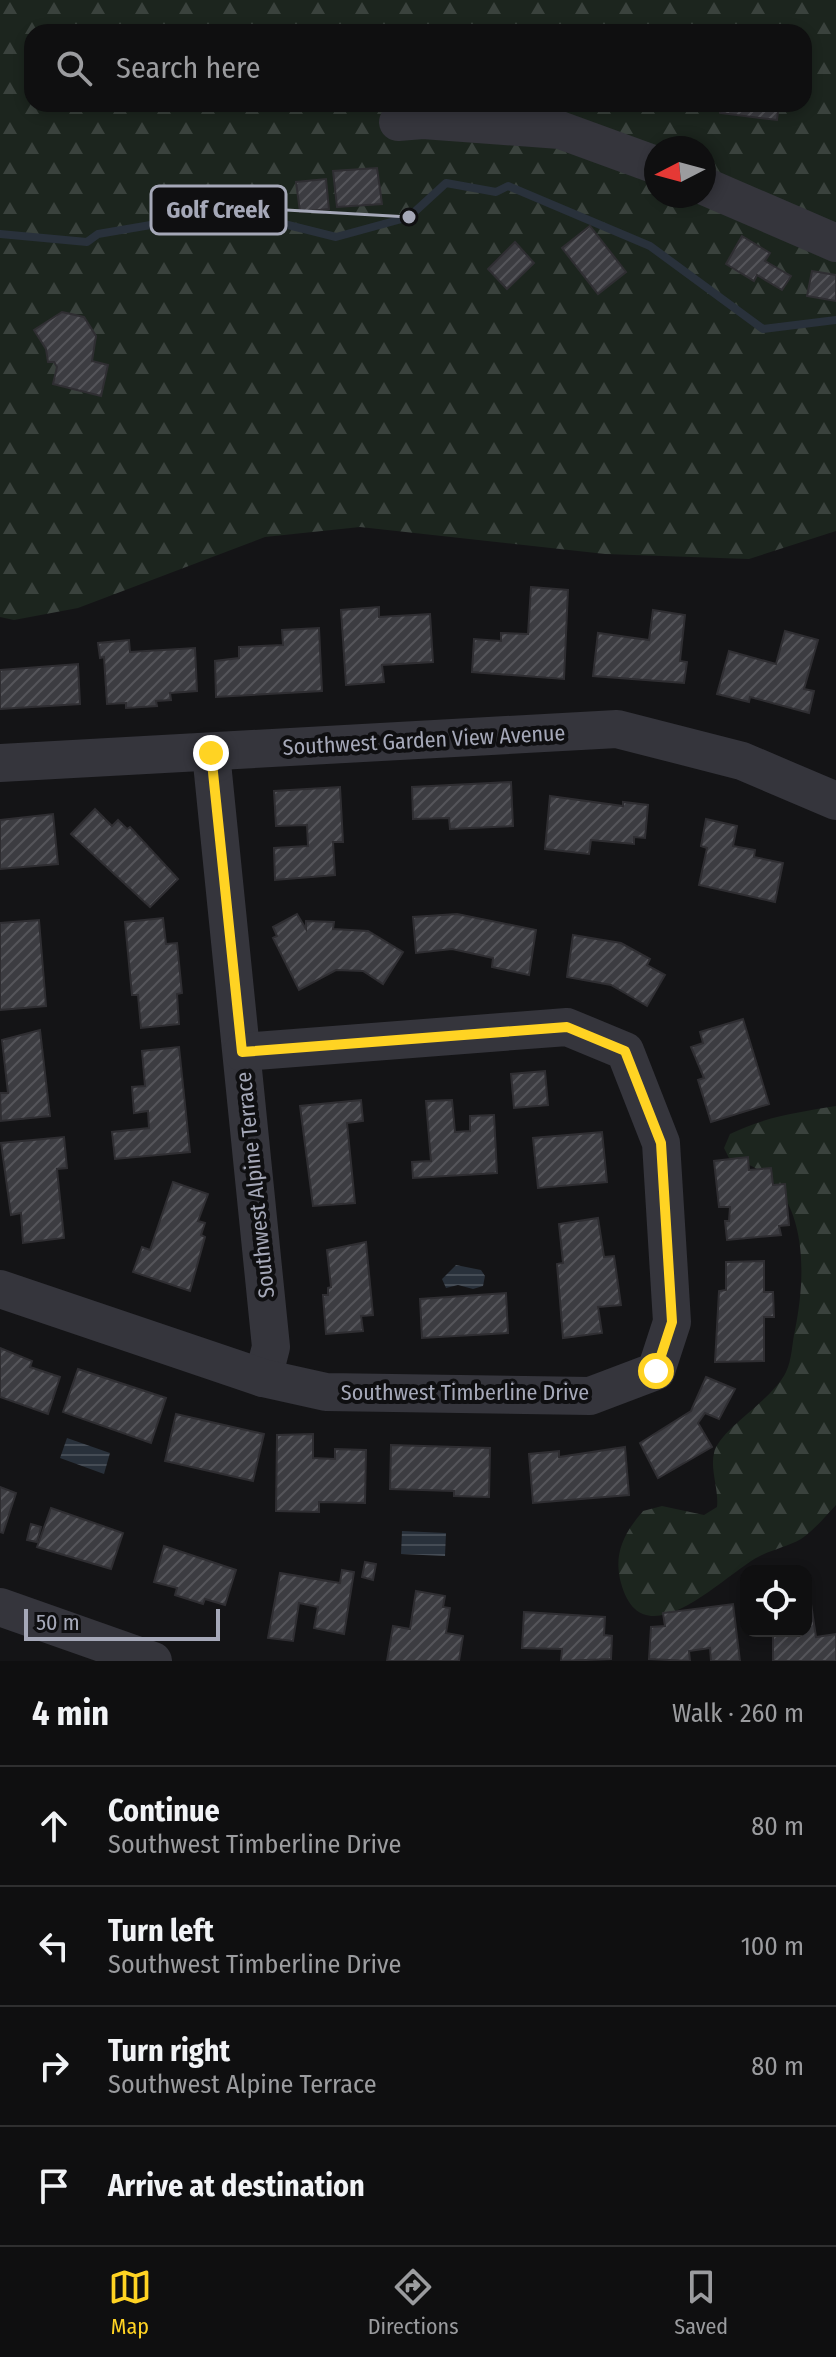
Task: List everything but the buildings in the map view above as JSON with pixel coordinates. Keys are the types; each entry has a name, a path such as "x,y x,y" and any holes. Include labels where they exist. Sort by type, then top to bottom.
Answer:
{"street":[{"path":"398,122 423,120 560,130 644,161"},
{"path":"716,191 836,243"},
{"name":"Southwest Garden View Avenue","path":"0,763 617,729 742,761 836,801"},
{"name":"Southwest Alpine Terrace","path":"211,753 271,1347 263,1378"},
{"name":"Southwest Timberline Drive","path":"0,1289 263,1378 326,1392 590,1396 656,1371 672,1322 661,1143 625,1051 567,1027 242,1052"},
{"path":"0,1607 150,1661"}],"green space":[{"path":"0,0 836,0 836,531 749,559 605,554 360,527 265,537 78,608 14,620 0,617"},
{"path":"836,1106 836,1505 801,1539 746,1565 740,1565 740,1569 683,1608 663,1615 646,1615 631,1605 619,1572 619,1553 630,1527 643,1511 662,1506 704,1515 717,1507 713,1459 718,1444 770,1394 788,1367 801,1279 801,1252 796,1227 788,1203 774,1183 755,1168 729,1158 724,1148 730,1134 782,1116"}],"shaded area":[{"path":"456,1265 481,1270 485,1276 483,1286 473,1289 458,1285 446,1288 442,1279"},
{"path":"67,1438 110,1453 104,1474 60,1458"},
{"path":"402,1531 446,1533 445,1556 401,1554"}],"waterway":[{"path":"0,234 87,242 98,234 174,221 276,222 336,237 409,217 446,183 496,192 508,186 650,246 763,329 836,320"}],"place":[{"name":"Golf Creek","path":"409,217"}],"route":[{"path":"211,753 242,1052 567,1027 625,1051 661,1143 672,1322 656,1371"}]}
